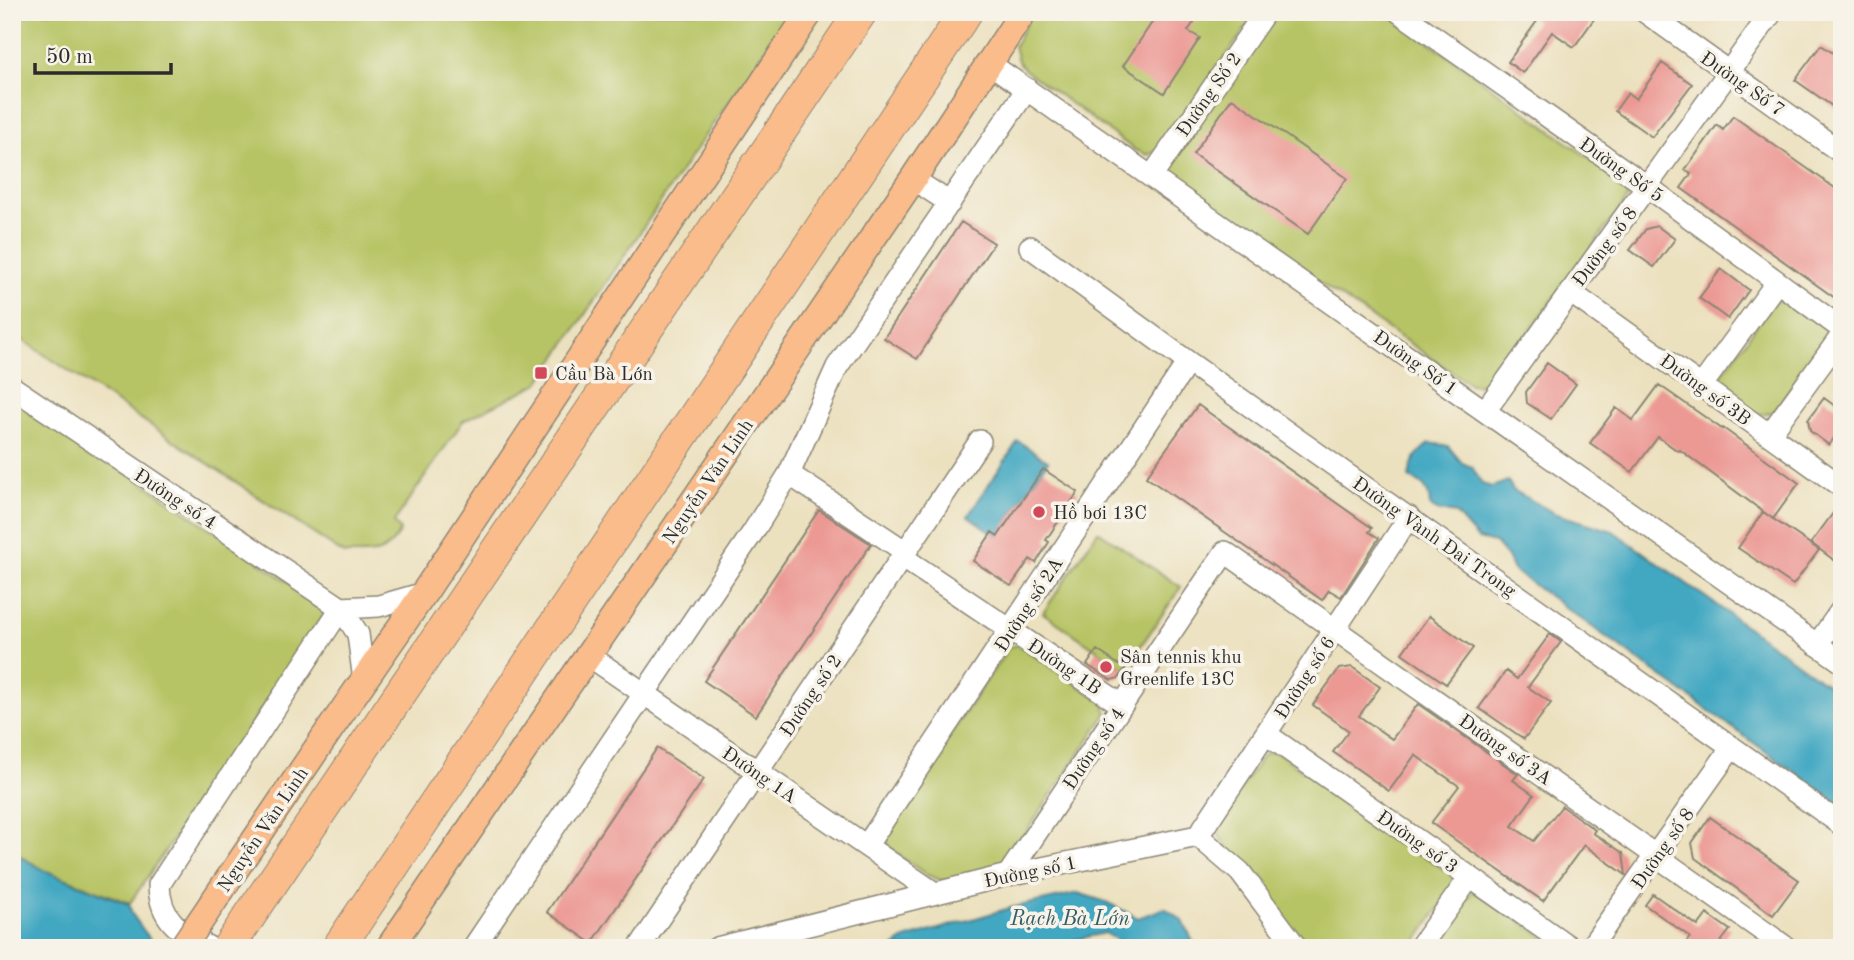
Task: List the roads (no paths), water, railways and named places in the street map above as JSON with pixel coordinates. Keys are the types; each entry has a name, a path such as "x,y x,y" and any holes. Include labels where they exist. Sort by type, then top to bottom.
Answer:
{"highway":[{"name":"Nguyễn Văn Linh","path":"228,948 861,12"},
{"path":"338,948 966,12"}],"main road":[{"name":"Nguyễn Văn Linh","path":"182,948 424,593 810,12"},
{"name":"Nguyễn Văn Linh","path":"389,948 913,179 1023,12"},
{"path":"674,218 708,241"}],"street":[{"name":"Đường Số 2","path":"1152,176 1265,12"},
{"name":"Đường Số 5","path":"1399,12 1648,187 1842,329"},
{"name":"Đường Số 7","path":"1644,12 1842,153"},
{"name":"Đường số 8","path":"1485,411 1772,12"},
{"name":"Đường Số 1","path":"989,63 1842,663"},
{"path":"473,948 789,474 837,368 1027,89"},
{"path":"913,179 950,203"},
{"name":"Đường Vành Đai Trong","path":"1030,247 1842,825"},
{"path":"1702,385 1777,282"},
{"name":"Đường số 3B","path":"1570,292 1842,486"},
{"path":"1770,434 1842,335"},
{"name":"Đường số 2A","path":"867,845 1188,362"},
{"name":"Đường số 4","path":"12,387 341,608 358,635 364,681"},
{"name":"Đường số 2","path":"639,948 980,441"},
{"name":"Đường 1B","path":"789,474 1122,705"},
{"name":"Đường số 6","path":"1198,836 1409,517"},
{"name":"Đường số 4","path":"1008,874 1225,552"},
{"name":"Đường số 3A","path":"1225,552 1787,948"},
{"path":"210,948 179,930 167,916 160,900 159,885 341,608 379,606 424,593"},
{"path":"1816,645 1842,608"},
{"name":"Đường 1A","path":"588,655 933,892"},
{"name":"Đường số 3","path":"1266,734 1571,948"},
{"name":"Đường số 8","path":"1590,948 1732,747"},
{"path":"1198,836 1240,872 1297,948"},
{"name":"Đường số 1","path":"717,948 1008,874 1198,836"},
{"path":"1419,948 1470,877"}],"water":[{"path":"1018,441 1048,461 998,536 968,516"},
{"path":"1430,443 1448,446 1462,463 1472,467 1482,484 1492,487 1508,481 1513,490 1556,514 1613,531 1842,695 1842,806 1513,570 1507,557 1495,543 1478,539 1456,514 1439,511 1430,506 1425,488 1409,478 1415,458"},
{"path":"12,852 46,871 129,904 132,914 156,948 12,948"},
{"name":"Rạch Bà Lớn","path":"1078,893 1106,902 1138,918 1165,908 1183,921 1196,948 1131,948 1105,933 1038,948 892,948 905,939 1010,908"}],"place":[{"name":"Cầu Bà Lớn","path":"541,373"},
{"name":"Hồ bơi 13C","path":"1039,512"},
{"name":"Sân tennis khu Greenlife 13C","path":"1106,667"}]}
